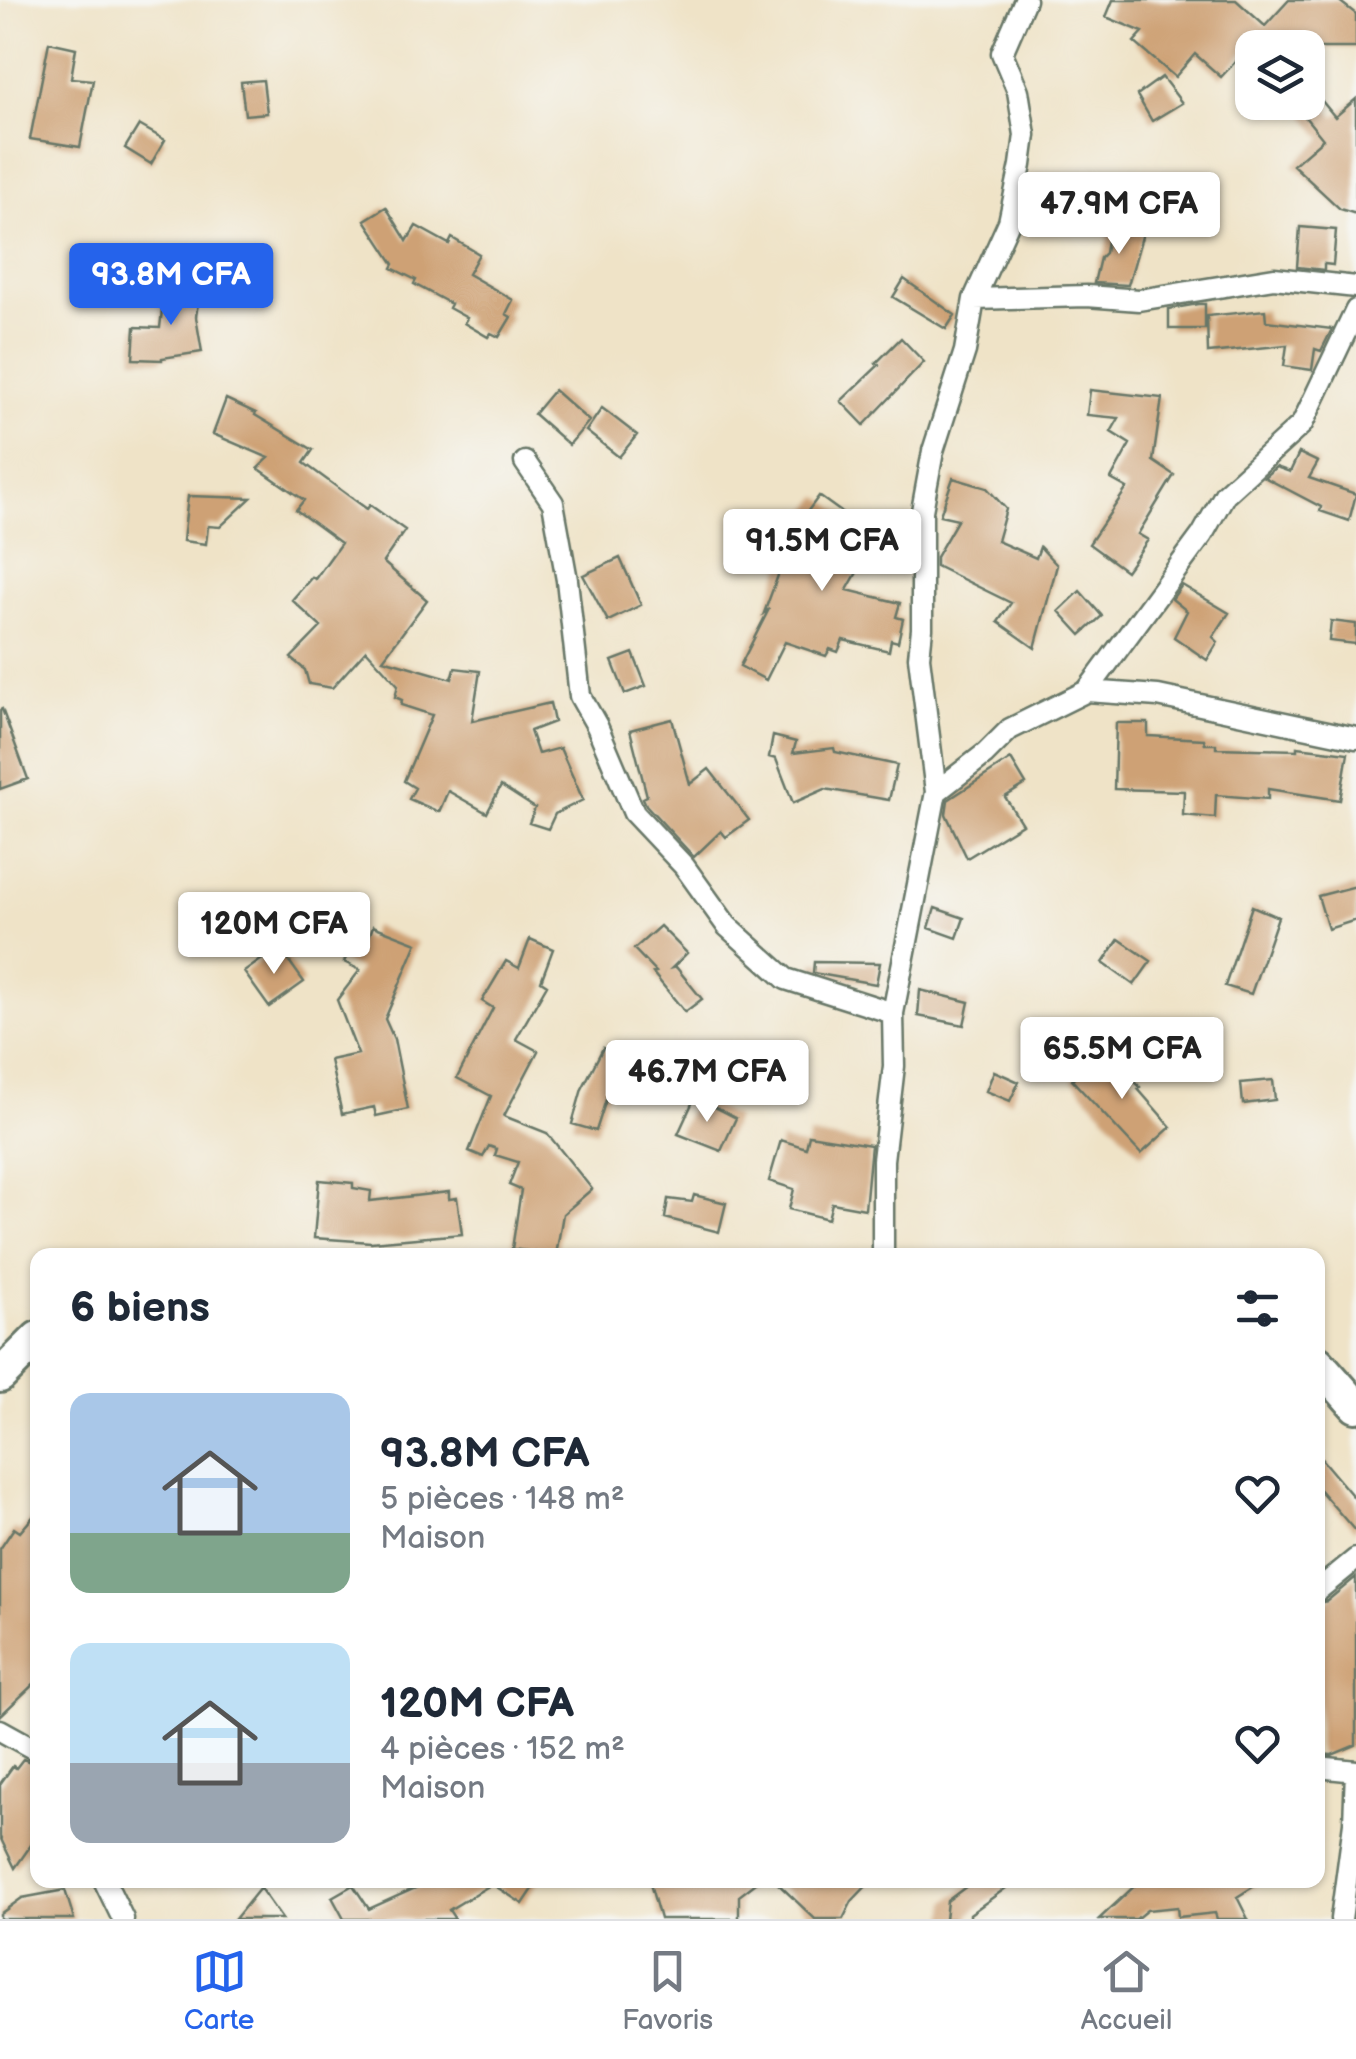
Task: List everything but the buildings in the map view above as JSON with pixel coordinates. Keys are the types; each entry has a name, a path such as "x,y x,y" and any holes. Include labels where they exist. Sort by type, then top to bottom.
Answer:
{"main road":[{"path":"0,1376 30,1346"},
{"path":"1325,1371 1356,1406"}],"street":[{"path":"883,1248 882,1160 894,1066 893,1013 936,792 919,657 922,511 932,451 965,351 974,299 1009,222 1025,135 1018,91 1002,53 1025,0"},
{"path":"974,299 1087,296 1139,300 1274,278 1356,288"},
{"path":"936,792 985,754 999,737 1086,691 1202,535 1225,494 1302,424 1356,310"},
{"path":"524,462 553,503 567,580 580,696 634,813 684,866 727,926 786,979 893,1013"},
{"path":"1086,691 1158,696 1356,738"},
{"path":"1325,1584 1356,1559"},
{"path":"0,1730 30,1747"},
{"path":"1325,1768 1356,1771 1342,1919"},
{"path":"111,1888 124,1919"}]}
